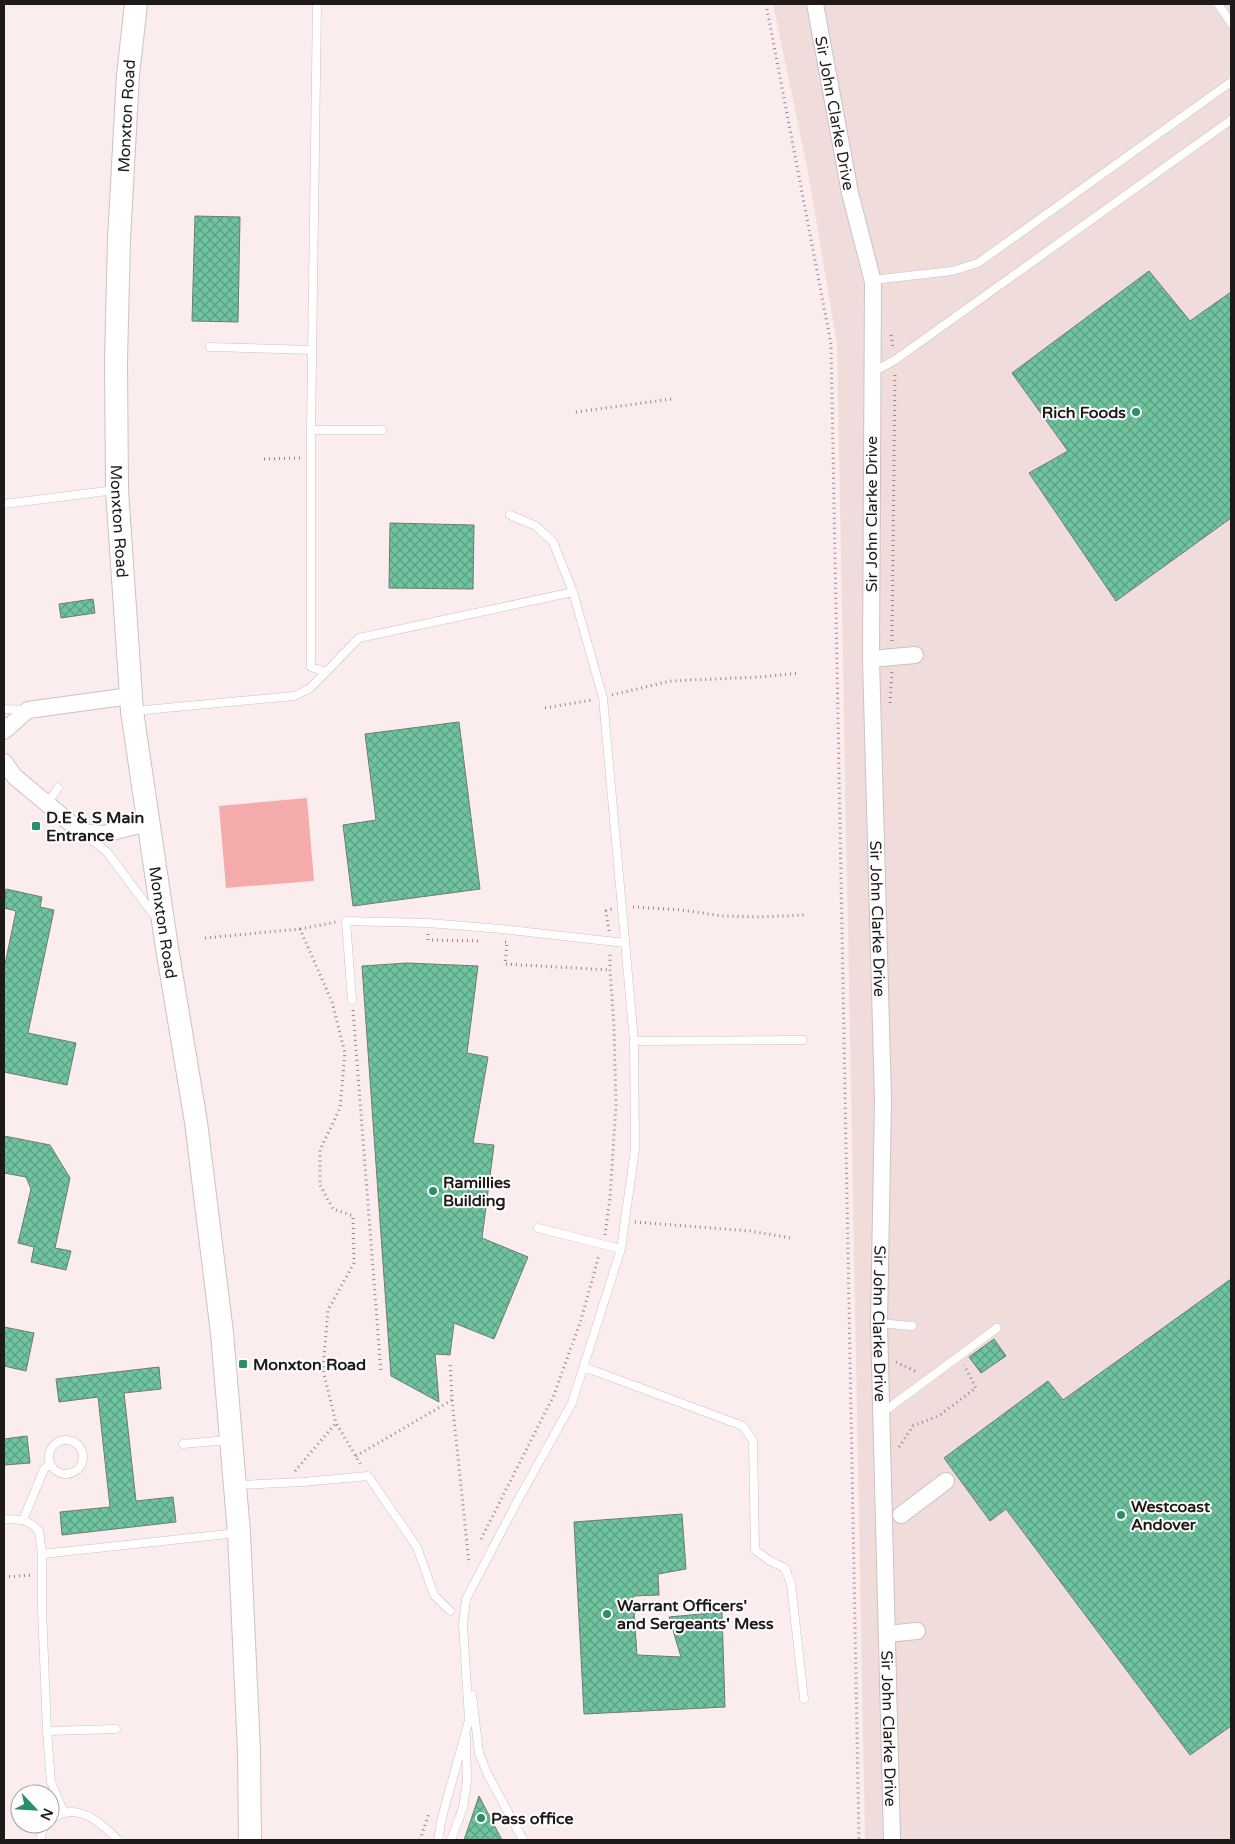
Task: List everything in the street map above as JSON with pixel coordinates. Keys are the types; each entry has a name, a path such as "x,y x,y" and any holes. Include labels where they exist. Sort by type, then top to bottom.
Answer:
{"street":[{"name":"Monxton Road","path":"136,4 129,65 118,239 116,361 117,490 131,703 167,948 196,1122 222,1333 239,1533 249,1751 250,1840"},
{"name":"Sir John Clarke Drive","path":"815,4 850,193 877,281 872,373 871,659 883,1090 879,1322 892,1840"},
{"path":"871,659 915,655"},
{"path":"4,731 6,726 28,710 131,703"},
{"path":"4,762 9,778 47,804 81,832 104,834 148,823"},
{"path":"901,1515 946,1481"},
{"path":"887,1634 917,1631"}],"lane":[{"path":"317,4 311,430 311,667 326,672"},
{"path":"1218,4 1231,23"},
{"path":"877,281 952,271 978,263 1231,82"},
{"path":"872,373 903,354 1231,120"},
{"path":"210,347 312,350"},
{"path":"311,430 382,430"},
{"path":"4,504 117,490"},
{"path":"438,1840 442,1816 469,1720 464,1643 466,1599 572,1403 621,1249 635,1149 634,1041 603,698 573,592 553,542 536,526 510,515"},
{"path":"131,703 294,696 309,689 359,638 573,592"},
{"path":"4,709 28,710"},
{"path":"47,804 58,788"},
{"path":"81,832 107,852 154,913 167,948"},
{"path":"352,1000 346,921 428,923 502,929 625,943"},
{"path":"634,1041 803,1040"},
{"path":"538,1228 621,1249"},
{"path":"879,1322 912,1326"},
{"path":"882,1413 997,1328"},
{"path":"584,1367 744,1426 753,1441 755,1550 770,1561 785,1568 792,1584 804,1699"},
{"path":"23,1520 44,1469 50,1463 52,1446 61,1440 74,1441 82,1452 82,1464 69,1474 59,1472 50,1463"},
{"path":"183,1444 230,1440"},
{"path":"234,1485 368,1476 417,1547 434,1595 450,1611"},
{"path":"4,1519 23,1520 39,1531 43,1574 46,1731 51,1782 64,1812"},
{"path":"42,1554 239,1533"},
{"path":"464,1643 479,1753 486,1773 523,1840"},
{"path":"46,1731 116,1729"},
{"path":"451,1840 463,1808 467,1782 465,1731"},
{"path":"60,1814 64,1812 74,1812 90,1816 118,1840"}],"path":[{"path":"766,4 831,344 859,1840"},
{"path":"576,412 672,399"},
{"path":"264,459 311,458"},
{"path":"545,708 603,698 670,681 760,677 800,673"},
{"path":"478,1545 554,1395 581,1320 607,1228 616,1104 610,942 606,911 622,906 759,918 804,915"},
{"path":"205,938 300,929 346,921"},
{"path":"428,923 428,940 487,941"},
{"path":"300,929 332,1002 345,1053 340,1108 320,1150 320,1184 333,1209 353,1216 354,1263 328,1310 323,1370 336,1423 368,1476"},
{"path":"497,942 507,942 505,964 610,970"},
{"path":"352,1000 381,1372"},
{"path":"626,1221 750,1231 791,1238"},
{"path":"450,1362 452,1400 470,1563"},
{"path":"356,1456 452,1400"},
{"path":"285,1483 336,1423"},
{"path":"466,1571 474,1554"},
{"path":"4,1578 43,1574"},
{"path":"420,1840 429,1812"}],"shaded area":[{"path":"773,4 1231,4 1231,1840 865,1840 837,344 808,172"},
{"path":"307,798 314,881 226,888 219,806"}],"building":[{"path":"195,216 240,217 238,322 192,321"},
{"name":"Rich Foods","path":"1149,271 1190,321 1231,292 1231,518 1116,601 1029,473 1068,451 1012,373"},
{"path":"390,523 474,525 473,589 389,588"},
{"path":"93,599 95,613 61,618 59,604"},
{"path":"459,722 480,889 353,906 343,825 376,820 365,734"},
{"path":"6,889 42,897 40,907 54,910 28,1033 76,1043 67,1085 4,1072 4,969 16,911 4,908"},
{"name":"Ramillies Building","path":"407,963 478,966 467,1053 488,1057 473,1143 494,1145 482,1238 528,1257 494,1339 454,1323 450,1355 435,1354 439,1402 391,1376 362,966"},
{"path":"4,1136 50,1145 70,1178 55,1248 71,1251 66,1270 31,1262 34,1247 18,1243 31,1189 26,1177 4,1173"},
{"name":"Westcoast Andover","path":"1231,1279 1231,1726 1190,1755 1006,1509 990,1521 944,1458 1048,1381 1063,1400"},
{"path":"4,1327 34,1333 26,1371 4,1366"},
{"path":"994,1339 1006,1356 981,1373 969,1357"},
{"path":"159,1367 161,1389 124,1393 136,1501 173,1497 176,1522 62,1535 60,1512 110,1507 98,1397 59,1402 56,1379"},
{"path":"27,1436 30,1463 4,1465 4,1439"},
{"name":"Warrant Officers' and Sergeants' Mess","path":"682,1514 686,1569 658,1574 659,1595 633,1596 637,1655 681,1657 669,1617 722,1612 725,1707 584,1714 574,1522"},
{"name":"Pass office","path":"479,1796 502,1840 464,1840"}],"place":[{"name":"Rich Foods","path":"1136,412"},
{"name":"D.E & S Main Entrance","path":"36,826"},
{"name":"Ramillies Building","path":"433,1191"},
{"name":"Monxton Road","path":"243,1364"},
{"name":"Westcoast Andover","path":"1121,1515"},
{"name":"Warrant Officers' and Sergeants' Mess","path":"607,1614"},
{"name":"Pass office","path":"481,1818"}]}
